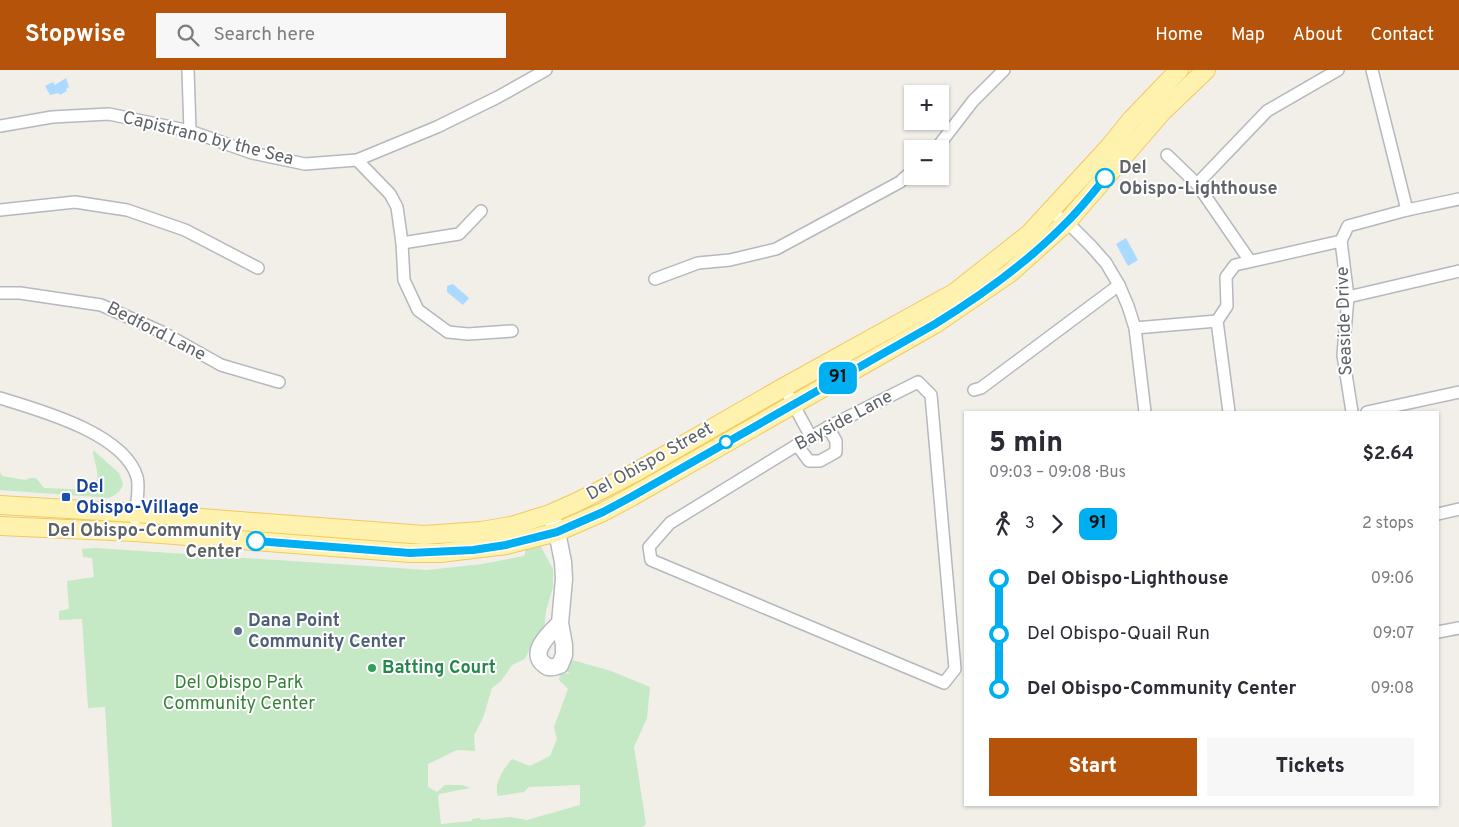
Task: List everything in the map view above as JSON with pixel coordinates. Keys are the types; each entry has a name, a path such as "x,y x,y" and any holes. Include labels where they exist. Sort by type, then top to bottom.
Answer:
{"main road":[{"name":"Del Obispo Street","path":"0,505 136,513 424,535 481,531 504,527 550,514 636,472 954,293 1028,234 1179,70"},
{"name":"Del Obispo Street","path":"0,526 135,532 418,553 440,553 494,547 557,532 603,512 631,497 935,324 1010,273 1067,222 1162,112 1206,70"}],"street":[{"path":"188,70 190,131"},
{"name":"Capistrano by the Sea","path":"0,126 52,117 109,114 190,131 252,153 305,164 357,160 437,127 498,97 546,70"},
{"path":"943,140 973,101 1004,70"},
{"path":"1197,184 1268,111 1338,70"},
{"path":"1372,70 1408,210"},
{"path":"1168,155 1197,184 1250,261"},
{"path":"357,160 390,194 396,207 402,243 404,280 418,310 448,332 468,334 512,330"},
{"path":"654,279 698,263 730,260 776,249 904,178"},
{"name":"Seaside Drive","path":"1352,411 1343,355 1348,297 1341,241 1348,226 1459,199"},
{"path":"0,210 75,202 127,210 185,230 258,268"},
{"path":"402,243 460,234 481,211"},
{"path":"1050,212 1067,222 1106,263 1119,285 1135,328 1145,411"},
{"path":"1229,411 1217,321 1228,306 1226,277 1235,265 1341,241"},
{"path":"1348,297 1459,271"},
{"path":"974,390 981,388 1119,285"},
{"name":"Bedford Lane","path":"0,293 20,293 101,304 164,334 221,366 279,382"},
{"path":"1135,328 1217,321"},
{"name":"Bayside Lane","path":"918,382 931,395 955,669 944,683 651,560 649,548 670,523 811,437 918,382"},
{"path":"784,387 811,437"},
{"path":"1372,411 1459,392"},
{"path":"0,398 82,426 114,447 131,462 138,478 135,532"},
{"path":"797,446 809,461 820,461 836,452 836,441 828,427"},
{"path":"1439,514 1459,509"},
{"path":"550,514 557,532 563,562 564,579 560,623"},
{"path":"1439,632 1459,628"}],"green space":[{"path":"93,450 119,473 123,484 114,496 109,498 0,490 0,472 2,476 25,480 36,478 44,488 90,490 97,481 98,476"},
{"name":"Del Obispo Park Community Center","path":"528,544 540,545 553,569 553,587 546,611 544,630 533,644 525,659 512,665 501,681 492,688 483,718 474,735 475,751 457,750 428,764 428,787 437,792 445,785 463,785 470,788 439,794 441,824 472,821 472,819 480,818 481,820 510,817 527,820 580,805 580,785 529,787 524,792 498,796 497,791 500,776 512,759 530,766 550,756 557,739 554,727 568,689 559,680 560,674 570,673 562,669 564,663 572,660 611,671 650,687 647,718 634,747 646,824 643,827 112,827 105,707 88,708 82,619 59,620 59,611 69,609 67,581 94,577 92,558 83,557 82,549 96,548 427,570 482,564 524,556"}],"water":[{"path":"66,78 69,87 66,89 67,91 60,95 58,93 50,95 45,86 53,82 55,85"},
{"path":"1126,238 1138,260 1128,266 1116,244"},
{"path":"453,284 469,298 463,305 447,292 447,286"}],"bus line":[{"name":"91","path":"256,541 410,553 440,553 506,545 557,532 603,512 631,497 935,324 963,306 1010,273 1039,248 1067,222 1105,178"}],"place":[{"name":"Del Obispo-Lighthouse","path":"1105,178"},
{"name":"Del Obispo-Village","path":"66,497"},
{"name":"Del Obispo-Community Center","path":"256,541"},
{"name":"Dana Point Community Center","path":"238,631"},
{"name":"Batting Court","path":"372,668"}]}
